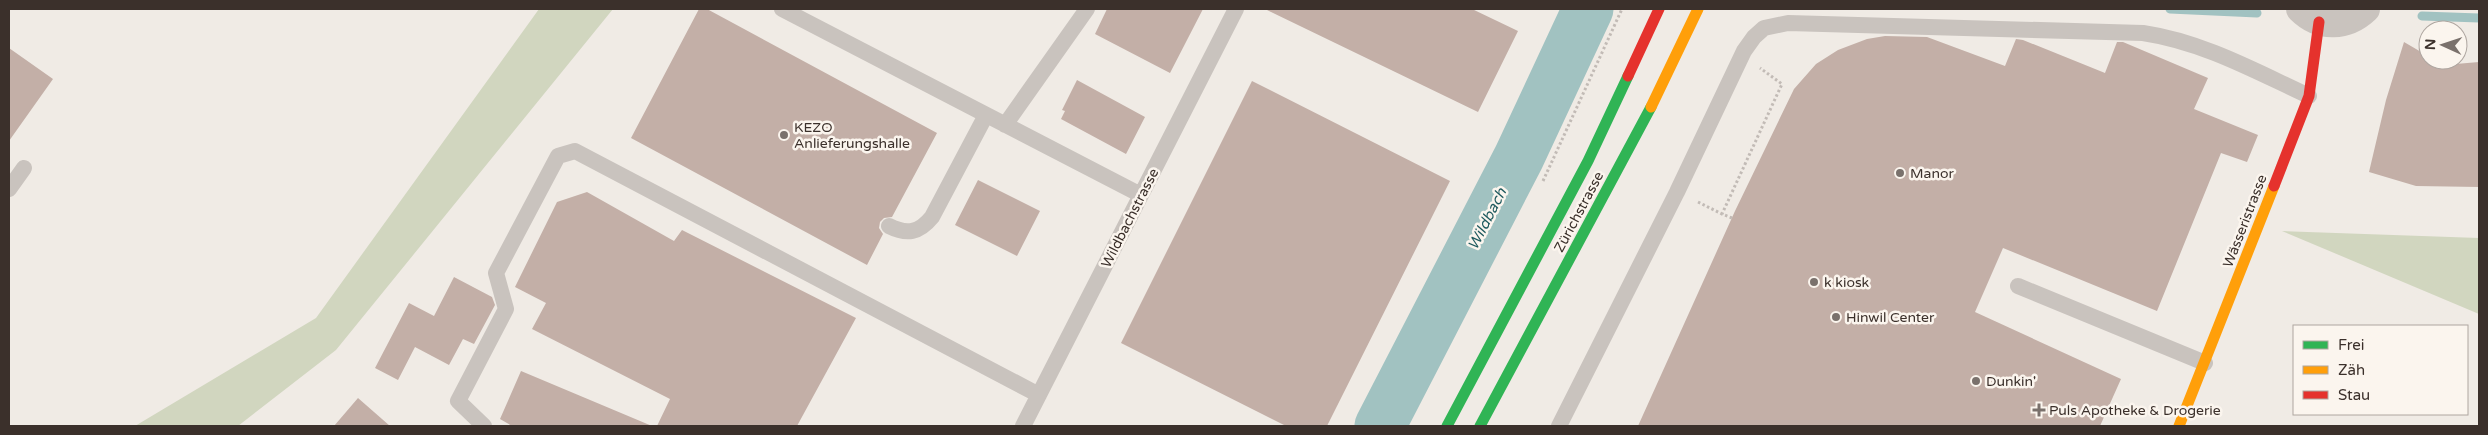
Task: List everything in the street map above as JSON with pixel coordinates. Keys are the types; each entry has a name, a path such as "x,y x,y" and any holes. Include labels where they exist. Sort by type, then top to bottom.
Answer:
{"main road":[{"name":"Zürichstrasse","path":"1447,426 1588,161 1659,9"},
{"name":"Zürichstrasse","path":"1480,426 1647,116 1698,9"},
{"name":"Wässeristrasse","path":"2179,426 2206,363 2309,96 2309,15"}],"street":[{"path":"2309,15 2332,24 2358,17 2366,9"}],"lane":[{"path":"782,9 1141,195"},
{"path":"1005,125 1087,9"},
{"name":"Wildbachstrasse","path":"1023,426 1236,9"},
{"path":"1559,426 1677,192 1739,58 1754,37 1770,26 1788,23 2143,34 2176,40 2222,55 2309,96"},
{"path":"889,226 897,230 911,232 920,230 926,224 932,217 986,115"},
{"path":"484,426 458,401 506,309 496,273 558,156 575,151 1039,395"},
{"path":"9,188 24,168"},
{"path":"2018,286 2206,363"}],"path":[{"path":"1732,218 1722,214 1782,84 1764,73 1758,65 1754,37"}],"green space":[{"path":"539,9 613,9 336,350 238,426 135,426 316,318"},
{"path":"2282,231 2479,238 2479,314"}],"building":[{"name":"KEZO Anlieferungshalle","path":"699,9 707,9 937,133 892,217 884,218 880,222 879,228 883,234 867,265 631,138"},
{"path":"1107,9 1203,9 1170,73 1095,34"},
{"path":"1265,9 1472,9 1518,31 1478,112"},
{"path":"1885,36 1927,37 2005,66 2016,39 2023,40 2105,73 2117,42 2123,42 2208,78 2194,109 2258,135 2247,162 2221,153 2157,311 2003,248 1975,312 2121,379 2100,426 1638,426 1735,211 1794,89 1816,64 1838,50 1867,39"},
{"path":"2404,42 2418,50 2418,70 2468,70 2468,63 2479,62 2479,187 2416,186 2369,172 2386,100"},
{"path":"9,48 53,79 9,141"},
{"path":"1077,80 1145,117 1126,154 1061,119 1065,111 1062,110"},
{"path":"1252,81 1450,181 1327,426 1286,426 1121,343"},
{"path":"978,180 1040,211 1017,256 955,225"},
{"path":"587,192 674,241 682,230 856,318 797,426 657,426 670,399 532,329 546,303 515,287 557,202"},
{"path":"454,277 492,297 495,305 474,344 463,339 449,365 415,347 398,380 375,368 409,303 434,316"},
{"path":"521,371 652,426 512,426 500,419"},
{"path":"358,398 390,426 334,426"}],"waterway":[{"name":"Wildbach","path":"1380,426 1519,157 1588,9"},
{"path":"2170,9 2257,13"},
{"path":"2422,16 2479,18"}],"traffic: fast":[{"path":"1447,426 1588,161 1628,76"},
{"path":"1480,426 1651,107"}],"traffic: slow":[{"path":"1651,107 1698,9"},
{"path":"2179,426 2274,186"}],"traffic: jam":[{"path":"1628,76 1659,9"},
{"path":"2274,186 2309,96 2319,22"}],"place":[{"name":"KEZO Anlieferungshalle","path":"784,135"},
{"name":"Manor","path":"1900,173"},
{"name":"k kiosk","path":"1814,282"},
{"name":"Hinwil Center","path":"1836,317"},
{"name":"Dunkin'","path":"1976,381"},
{"name":"Puls Apotheke & Drogerie","path":"2039,410"}]}
